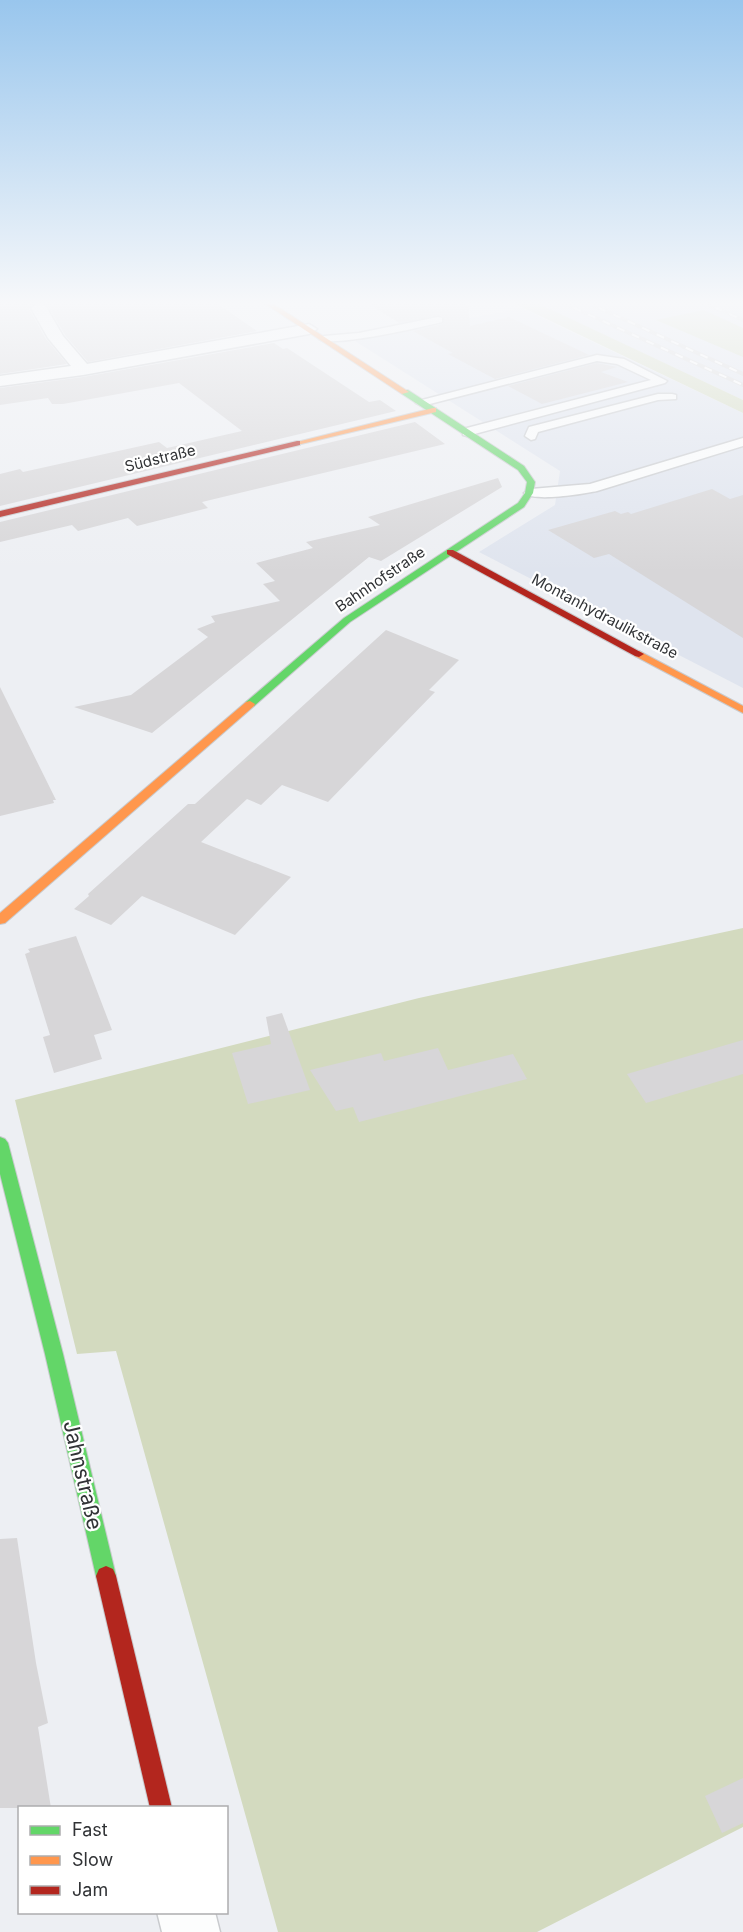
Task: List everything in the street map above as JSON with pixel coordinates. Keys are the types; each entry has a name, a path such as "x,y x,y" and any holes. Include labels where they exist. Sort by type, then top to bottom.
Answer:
{"main road":[{"path":"404,391 526,471 531,482 531,493"},
{"name":"Südstraße","path":"0,514 427,406"},
{"name":"Bahnhofstraße","path":"0,920 347,620 521,505 531,493"},
{"name":"Montanhydraulikstraße","path":"450,552 743,710"},
{"name":"Jahnstraße","path":"0,1143 46,1320 161,1806"}],"street":[{"path":"186,1914 191,1932"}],"lane":[{"path":"427,406 480,391"},
{"path":"467,432 622,391"},
{"path":"531,436 533,430 658,397 672,397"},
{"path":"531,493 592,488 743,442"}],"shaded area":[{"path":"434,391 697,391 743,413 743,688 479,552 555,505 560,471"},
{"path":"724,391 743,391 743,400"}],"green space":[{"path":"697,391 724,391 743,400 743,413"},
{"path":"743,928 743,1827 537,1932 278,1932 116,1351 77,1354 15,1100 419,998"}],"building":[{"path":"0,391 134,391 63,404 52,404 48,398 0,405"},
{"path":"190,391 353,391 369,402 380,400 396,411 0,506 0,474 20,469 23,472 159,442 167,448 242,431"},
{"path":"518,391 592,391 542,404"},
{"path":"415,422 445,444 202,502 208,508 137,526 128,518 78,531 72,525 0,542 0,522"},
{"path":"498,478 502,487 381,561 369,557 152,733 74,707 131,695 208,637 197,629 215,622 211,616 280,601 263,584 275,581 256,563 313,548 306,542 380,525 368,517"},
{"path":"712,489 730,499 743,495 743,638 609,554 594,558 548,530 615,511 621,514 628,512 631,514"},
{"path":"386,630 459,660 429,690 435,692 328,802 282,785 261,805 247,799 201,842 291,877 235,935 142,896 111,925 74,909 188,804 195,804"},
{"path":"0,687 56,800 53,800 54,803 0,816"},
{"path":"76,936 112,1030 94,1035 102,1059 54,1073 43,1037 50,1035 25,954 30,952 28,949"},
{"path":"282,1013 310,1090 248,1104 232,1053 271,1044 266,1017"},
{"path":"743,1040 743,1074 646,1103 627,1074"},
{"path":"438,1048 448,1070 513,1054 527,1079 359,1122 353,1107 336,1111 310,1070 381,1053 384,1061"},
{"path":"17,1538 36,1663 48,1723 38,1727 51,1806 0,1808 0,1539"},
{"path":"743,1778 743,1823 722,1833 705,1796"}],"traffic: fast":[{"path":"250,704 347,620 521,505 529,493 531,482 521,468 405,392"},
{"path":"0,1143 54,1354 106,1576"}],"traffic: slow":[{"path":"297,443 433,410"},
{"path":"639,654 743,710"},
{"path":"0,920 250,704"}],"traffic: jam":[{"path":"0,514 297,443"},
{"path":"450,552 639,654"},
{"path":"106,1576 161,1806"}]}
